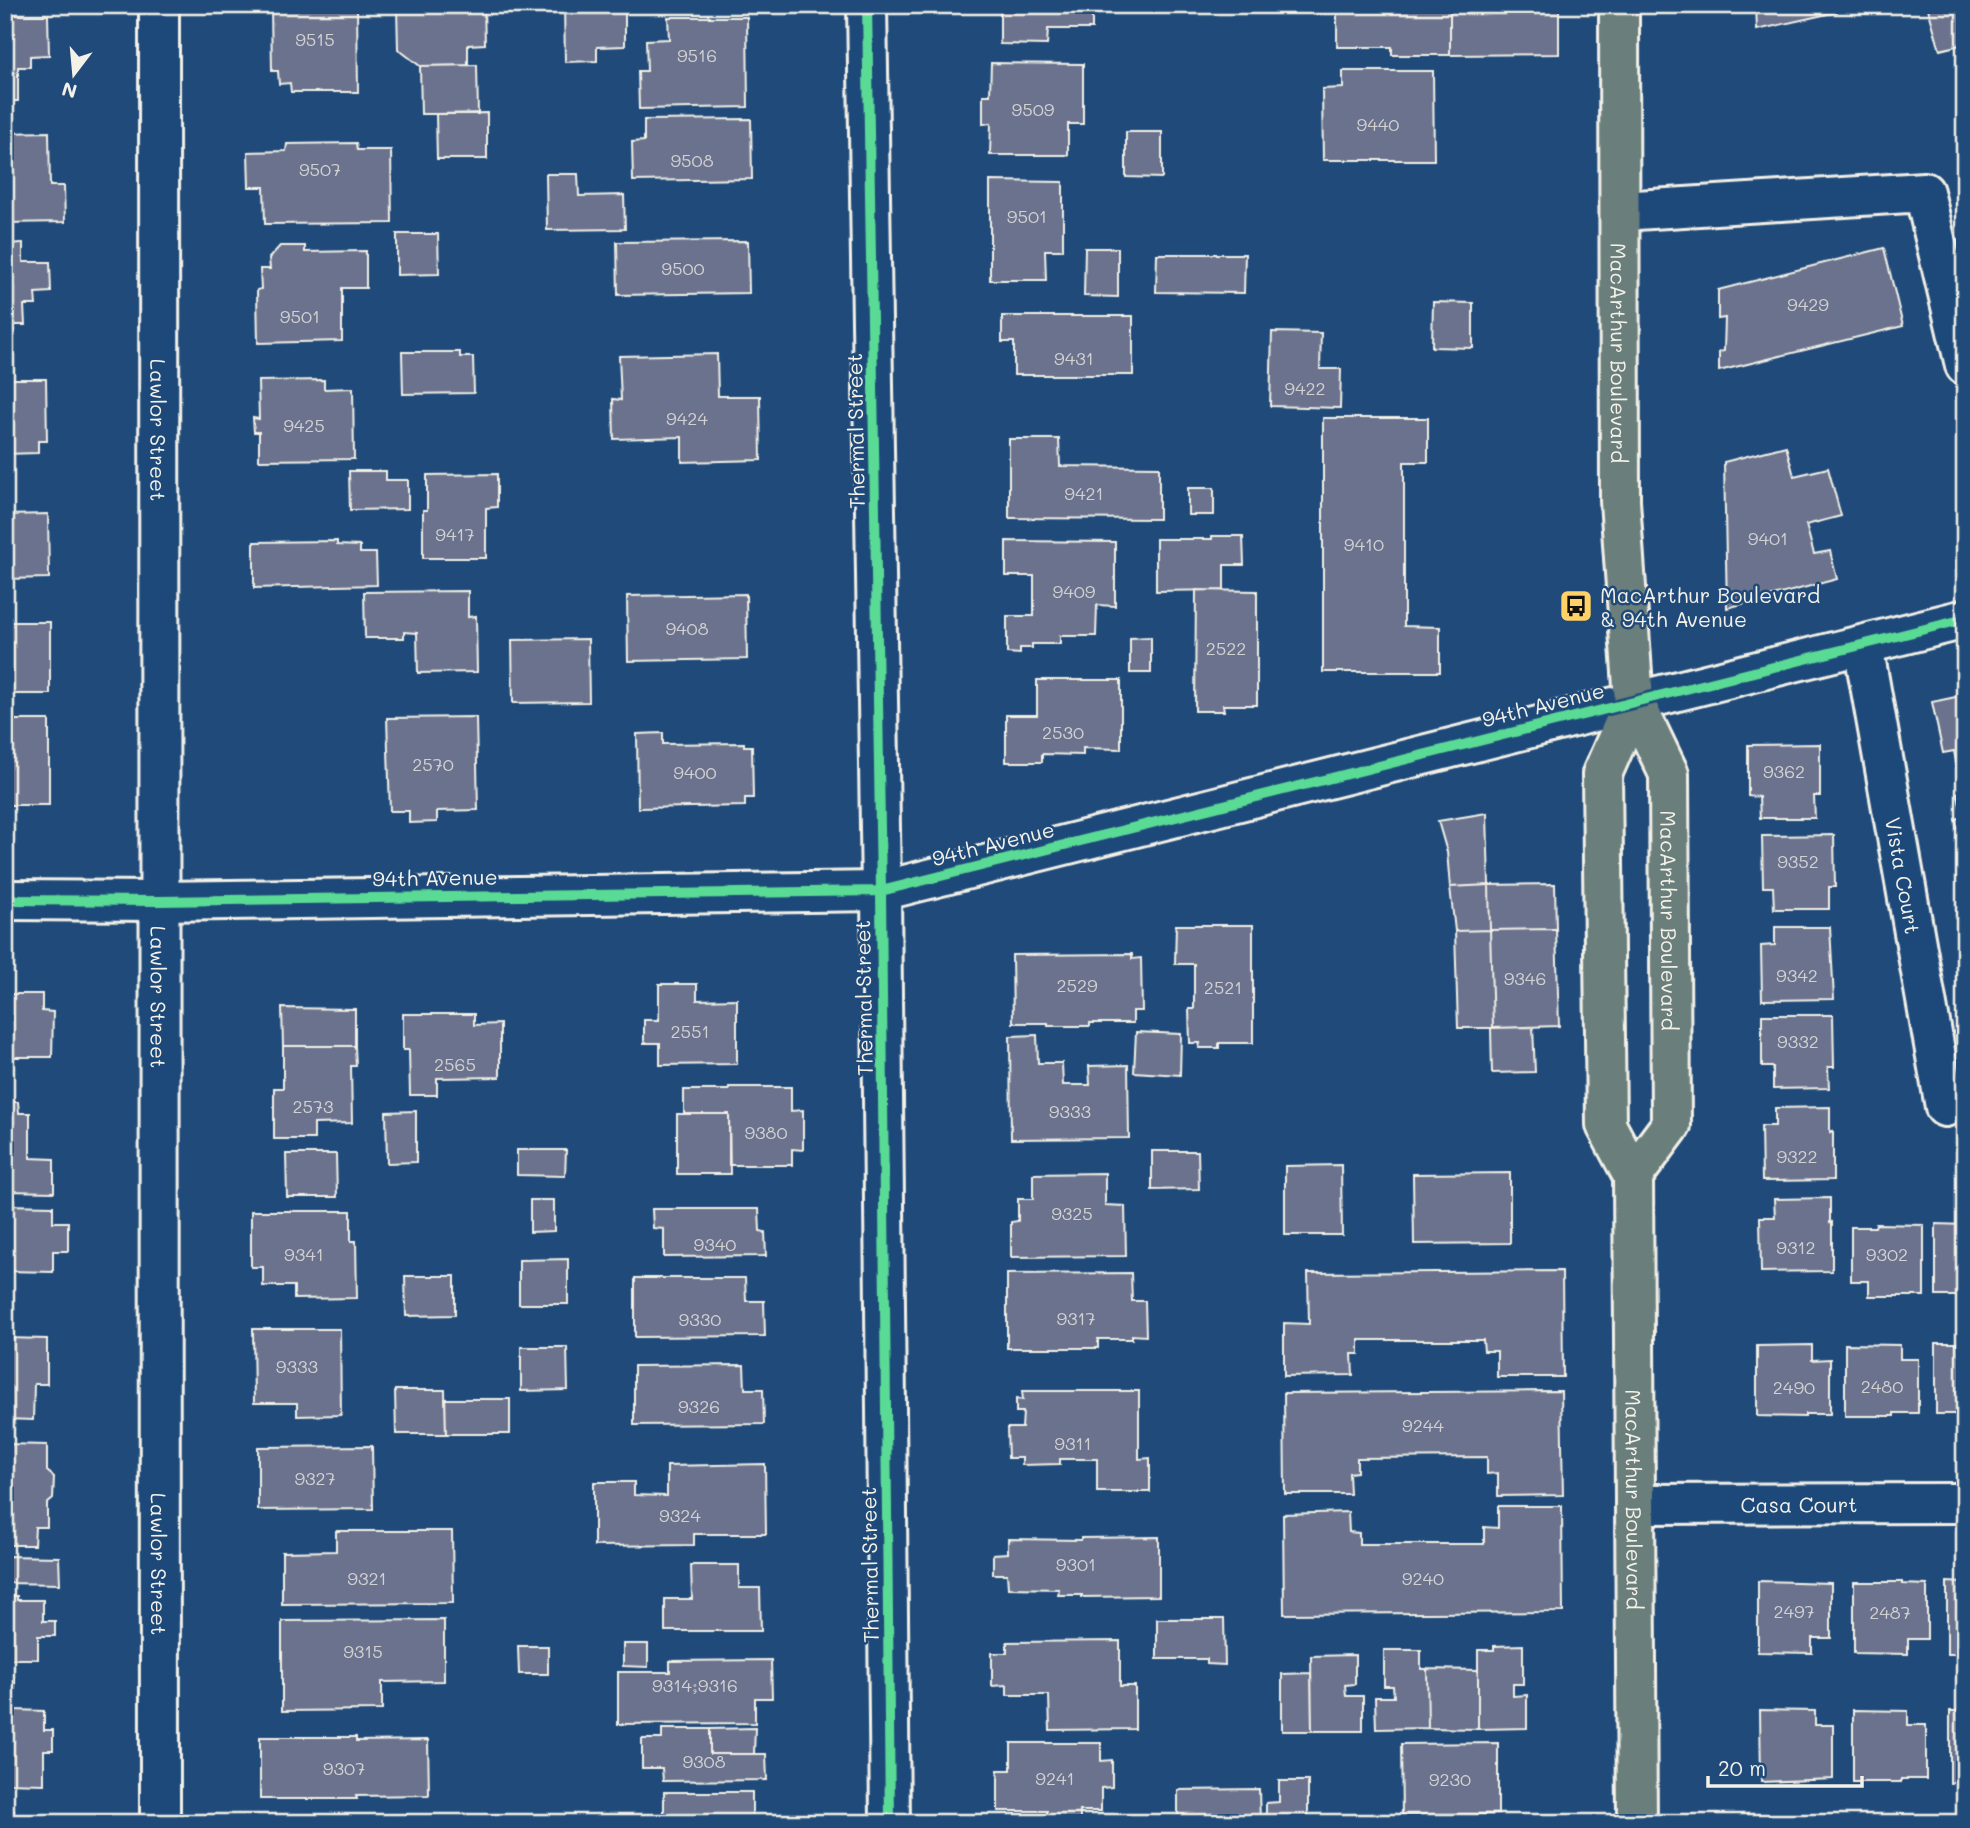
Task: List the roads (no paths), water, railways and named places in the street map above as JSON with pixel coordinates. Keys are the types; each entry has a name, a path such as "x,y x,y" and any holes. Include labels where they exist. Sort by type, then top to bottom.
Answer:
{"main road":[{"name":"MacArthur Boulevard","path":"1619,5 1620,490 1634,701 1669,774 1671,1125 1633,1176"},
{"name":"MacArthur Boulevard","path":"1634,701 1602,774 1606,1125 1633,1176 1637,1823"}],"street":[{"name":"Lawlor Street","path":"159,5 160,1823"},
{"name":"Thermal Street","path":"867,5 881,891 891,1823"},
{"path":"1619,211 1924,192 1965,365"},
{"name":"94th Avenue","path":"5,900 159,901 881,891 1965,619"},
{"name":"Vista Court","path":"1863,645 1945,1107"},
{"name":"Casa Court","path":"1635,1504 1965,1503"}],"place":[{"name":"MacArthur Boulevard & 94th Avenue","path":"1576,606"}]}
